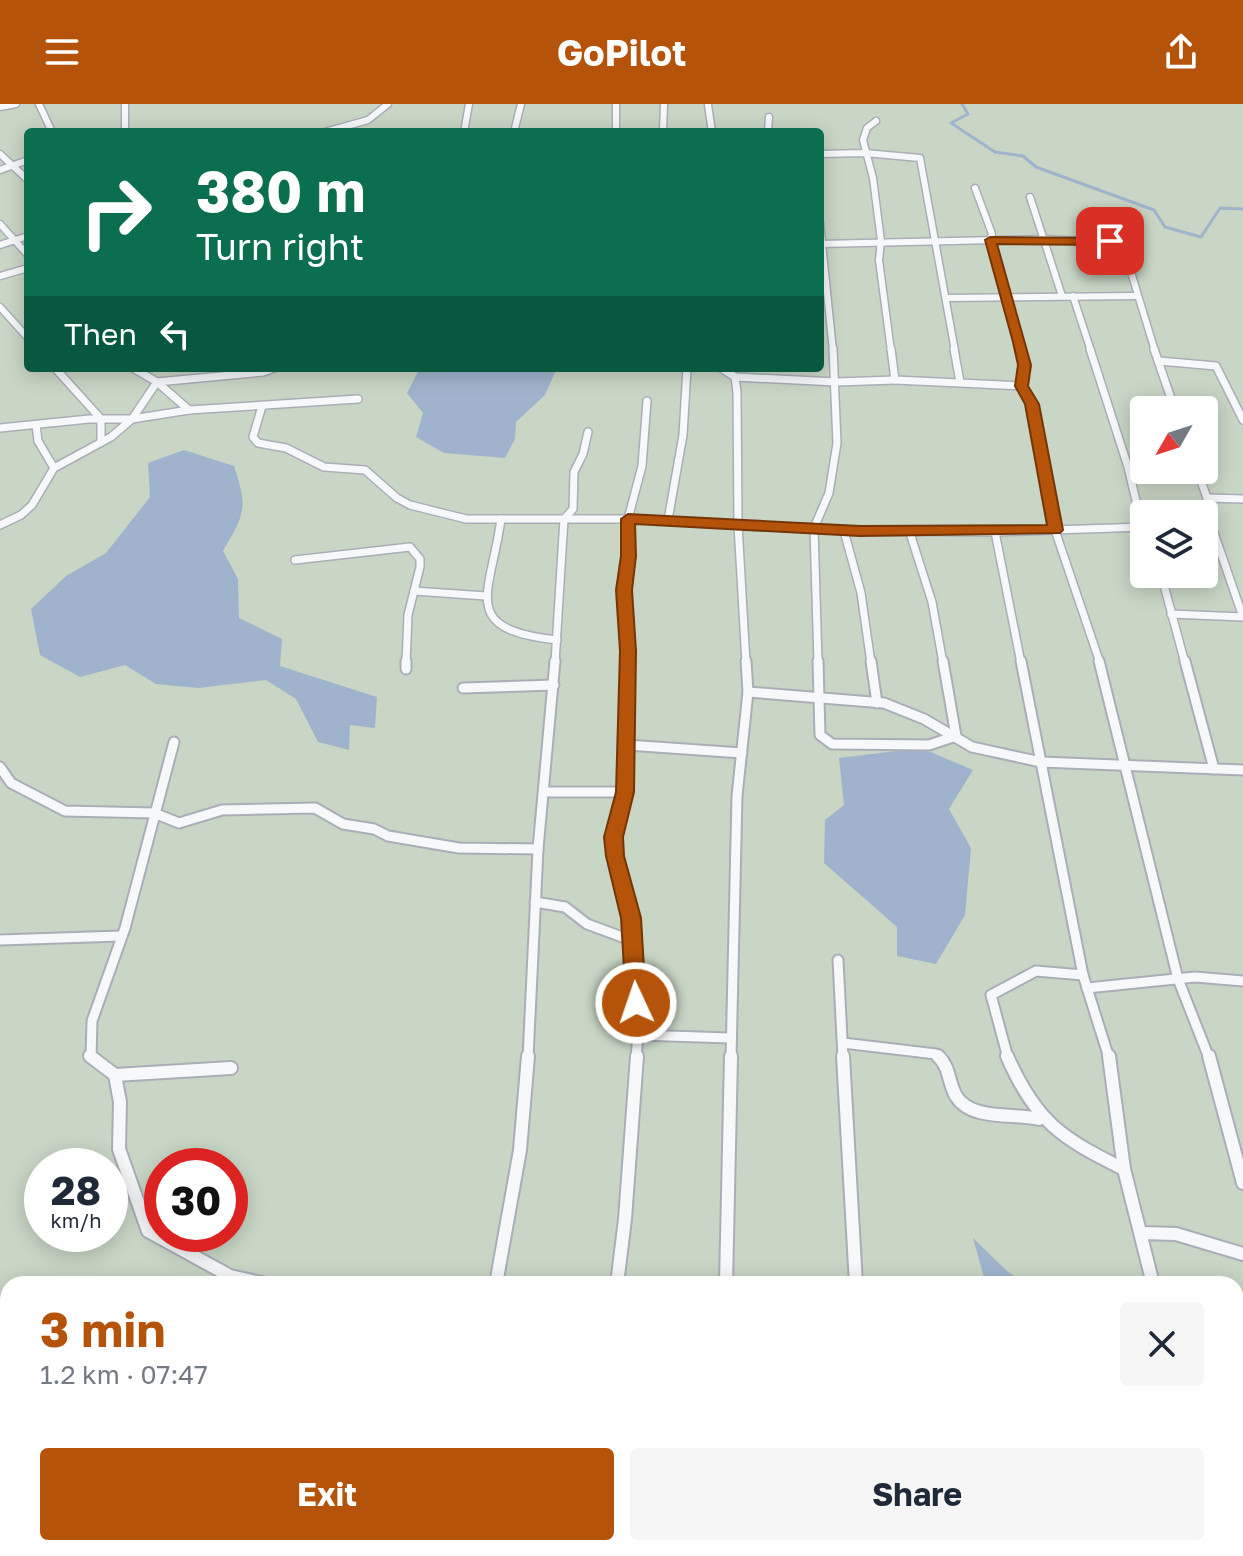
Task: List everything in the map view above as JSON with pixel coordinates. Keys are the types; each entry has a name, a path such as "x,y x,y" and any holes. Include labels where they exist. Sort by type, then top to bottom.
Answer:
{"street":[{"path":"0,107 16,104"},
{"path":"39,104 50,128"},
{"path":"125,104 125,128"},
{"path":"338,128 382,113 388,104"},
{"path":"465,128 469,104"},
{"path":"515,128 521,104"},
{"path":"616,104 616,128"},
{"path":"663,128 664,104"},
{"path":"708,105 711,128"},
{"path":"768,128 769,117"},
{"path":"876,121 864,134 865,153 873,178 881,241 879,260 895,380"},
{"path":"824,154 865,153 920,158 960,382"},
{"path":"0,154 24,176"},
{"path":"0,170 24,161"},
{"path":"975,188 992,234 990,240 1025,365 1021,386 1032,404 1055,530 1096,647 1178,979 1214,1069 1243,1183"},
{"path":"1030,197 1062,296"},
{"path":"0,224 24,250"},
{"path":"0,245 24,237"},
{"path":"824,244 1045,239 1115,243 1124,249 1136,296 1170,396"},
{"path":"0,276 24,269"},
{"path":"824,278 836,382 836,452 829,493 814,528 820,735 827,743 929,745 956,736"},
{"path":"1073,296 1136,500"},
{"path":"947,298 1136,296"},
{"path":"0,307 24,334"},
{"path":"1159,361 1216,366 1243,420"},
{"path":"59,372 101,419 101,442"},
{"path":"140,372 157,382 189,410"},
{"path":"157,382 263,372"},
{"path":"668,520 683,435 687,372"},
{"path":"727,372 735,377 836,382 895,380 1021,386"},
{"path":"726,1276 737,796 748,692 738,525 735,377"},
{"path":"0,525 21,515 32,505 54,468 101,442 132,419 157,382"},
{"path":"0,428 132,419 189,410 358,399"},
{"path":"618,1276 638,1035 631,918 614,847 625,792 628,651 624,590 629,556 628,519 642,466 647,401"},
{"path":"262,406 253,437 258,443 286,448 331,469 365,470 397,498 437,514 466,519 668,520 844,531 1130,529"},
{"path":"36,425 38,441 54,468"},
{"path":"497,1276 520,1150 538,849 554,685 564,519 573,509 574,472 583,454 588,432"},
{"path":"1202,484 1207,498 1243,499"},
{"path":"501,519 499,549 486,596 491,615 507,632 526,639 557,640"},
{"path":"909,530 932,602 956,736"},
{"path":"844,531 861,593 877,703"},
{"path":"995,532 1083,975 1112,1066 1124,1169 1151,1276"},
{"path":"295,560 410,547 420,559 408,615 406,669"},
{"path":"1171,614 1243,617 1218,555"},
{"path":"1164,588 1214,769"},
{"path":"414,591 486,596"},
{"path":"463,688 554,685"},
{"path":"748,692 821,696 902,708 972,747 1041,762 1243,770"},
{"path":"174,742 125,928 89,1034 90,1057 115,1075 231,1068"},
{"path":"627,745 742,753"},
{"path":"0,767 11,783 65,811 154,813 179,823 222,810 315,808 343,824 367,827 388,836 479,850 538,849"},
{"path":"544,792 625,792"},
{"path":"535,902 565,907 587,924 633,941"},
{"path":"0,940 120,936"},
{"path":"838,960 856,1276"},
{"path":"1042,1121 1006,1054 998,1010 991,995 1036,971 1083,975"},
{"path":"1087,988 1178,979 1243,981"},
{"path":"638,1035 730,1038"},
{"path":"843,1043 936,1054 945,1062 956,1096 967,1107 1042,1121 1081,1148 1124,1169"},
{"path":"115,1075 120,1102 119,1149 148,1231 230,1276"},
{"path":"1229,1125 1243,1126"},
{"path":"1142,1233 1176,1234 1243,1254"}],"green space":[{"path":"0,104 1243,104 1243,1276 0,1276"}],"water":[{"path":"418,372 555,372 545,395 516,422 515,439 505,458 444,453 416,437 423,413 407,393"},
{"path":"184,450 234,466 241,491 242,510 223,551 238,579 239,618 282,639 280,666 377,697 375,728 350,725 349,750 318,742 296,699 266,680 198,688 156,684 125,665 80,677 40,655 31,609 66,576 106,553 150,497 148,463"},
{"path":"921,748 973,770 949,809 971,848 965,915 936,964 897,956 897,927 824,863 825,820 844,805 839,758"},
{"path":"973,1238 1015,1276 984,1276"}],"waterway":[{"path":"962,104 968,114 951,123 995,152 1023,156 1036,167 1154,210 1165,227 1201,237 1220,208 1243,209"}],"route":[{"path":"636,1003 631,918 615,856 614,837 625,792 628,651 624,590 629,556 628,519 860,531 1055,530 1032,404 1021,386 1025,365 1020,342 990,240 1110,241"}]}
